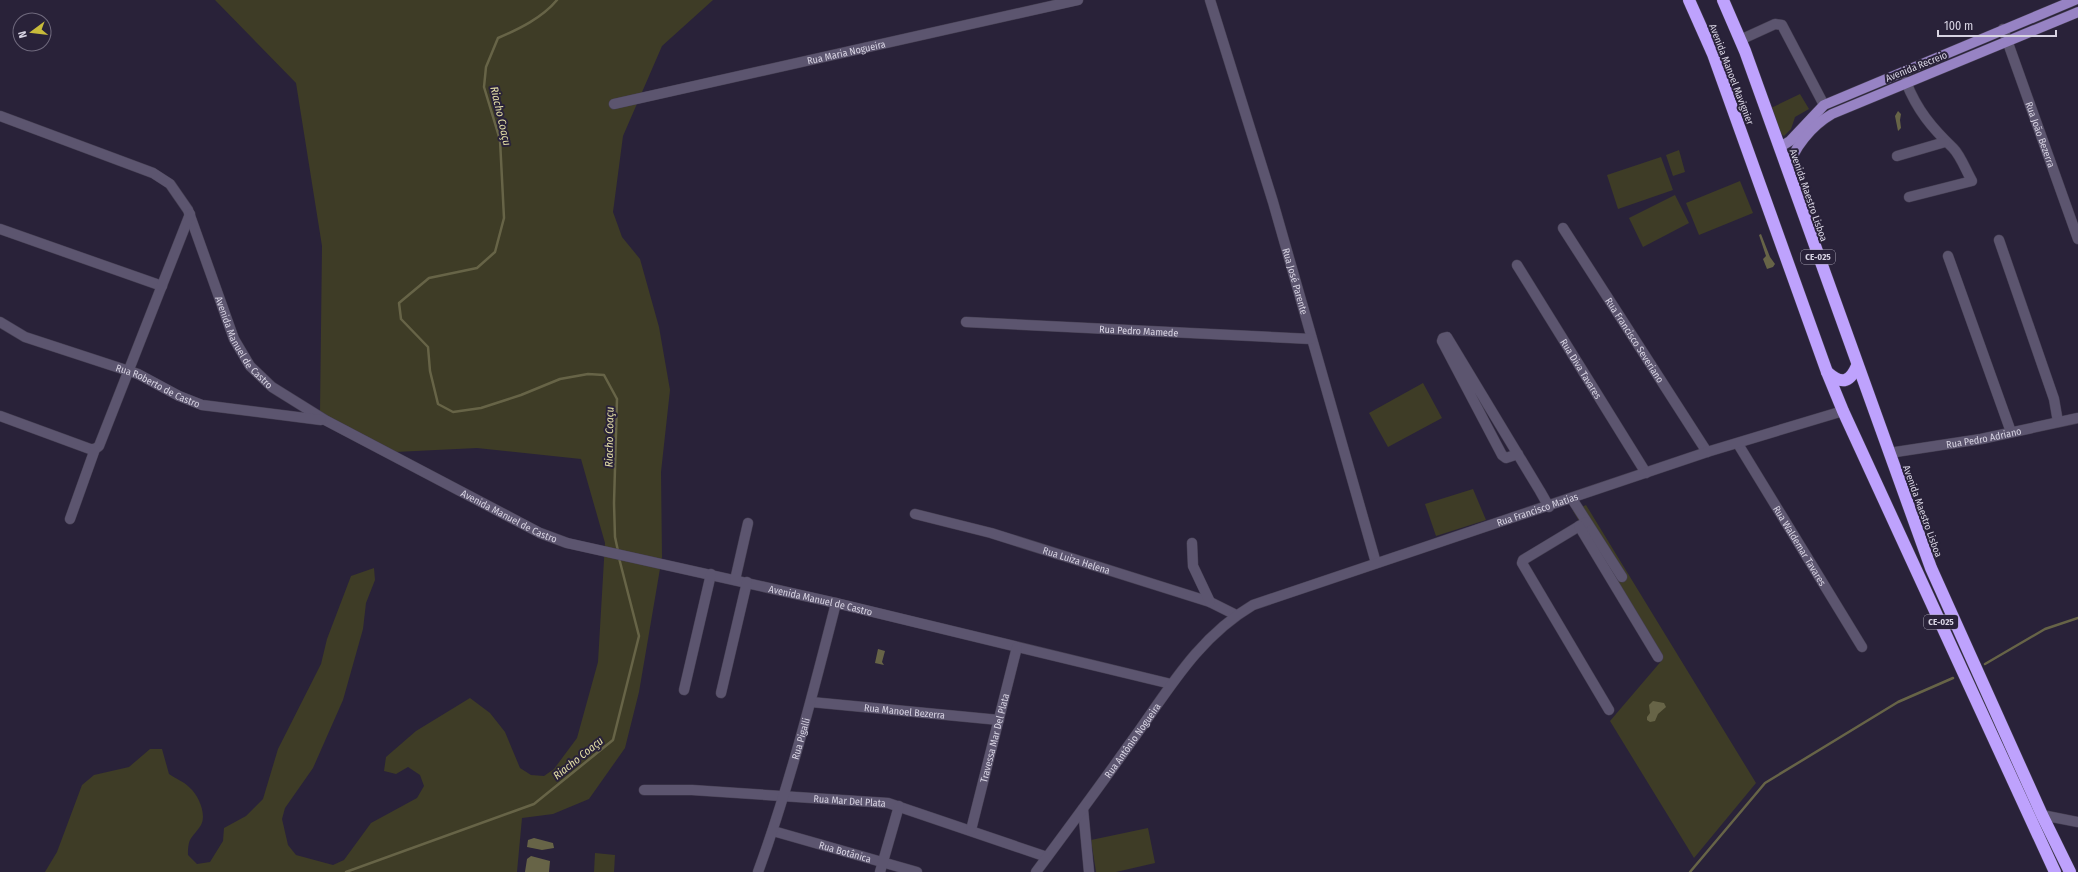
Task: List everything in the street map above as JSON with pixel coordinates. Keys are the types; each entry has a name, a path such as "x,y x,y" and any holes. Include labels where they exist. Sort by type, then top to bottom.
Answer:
{"highway":[{"name":"Avenida Manoel Mavignier","path":"1689,0 1713,54 1827,372"},
{"name":"Avenida Manoel Mavignier","path":"1723,0 1740,40 1780,148"},
{"name":"Avenida Maestro Lisboa","path":"1780,148 1857,366 1931,568 2042,815 2070,872"},
{"path":"1827,372 1835,379 1843,381 1852,377 1857,366"},
{"name":"CE-025","path":"1827,372 1843,412 2055,872"}],"main road":[{"name":"Avenida Recreio","path":"1780,148 1790,141 1824,105 2074,0"},
{"name":"Avenida Recreio","path":"1788,170 1790,162 1802,143 1812,129 1822,119 1845,107 2078,12"},
{"path":"1901,72 1906,82"}],"street":[{"name":"Rua Maria Nogueira","path":"614,104 1078,0"},
{"name":"Rua José Parente","path":"1210,0 1273,202 1376,563"},
{"path":"1740,40 1776,24 1782,25 1824,105"},
{"name":"Rua João Bezerra","path":"2003,29 2078,239"},
{"path":"1906,82 1914,100 1945,142 1953,149 1972,181 1909,197"},
{"name":"Avenida Manuel de Castro","path":"0,116 153,174 170,184 190,214 234,339 244,357 272,387 325,420 553,539 836,602 1171,684"},
{"path":"1897,156 1945,142"},
{"path":"70,519 95,449 99,446 190,214"},
{"path":"0,228 162,286"},
{"name":"Rua Francisco Severiano","path":"1562,228 1708,452"},
{"path":"1999,240 2054,399 2058,422"},
{"path":"1948,256 2011,432"},
{"name":"Rua Diva Tavares","path":"1517,265 1646,474"},
{"name":"Rua Roberto de Castro","path":"0,322 25,337 129,371 202,406 325,420"},
{"name":"Rua Pedro Mamede","path":"966,322 1311,339"},
{"path":"1518,454 1506,458 1502,455 1442,341 1442,338 1447,337 1518,454 1548,507"},
{"name":"Rua Francisco Matias","path":"1236,615 1259,602 1572,499 1708,452 1843,412"},
{"path":"0,416 90,450 95,449"},
{"name":"Rua Pedro Adriano","path":"1889,453 1981,439 2078,418"},
{"name":"Rua Waldemar Tavares","path":"1738,444 1862,647"},
{"path":"1572,499 1583,524 1658,657"},
{"name":"Rua Luiza Helena","path":"915,514 991,533 1210,602 1236,615"},
{"path":"735,580 748,523"},
{"path":"1583,524 1622,577"},
{"path":"1583,524 1523,560 1522,563 1609,710"},
{"path":"1192,543 1193,566 1210,602"},
{"path":"684,690 711,574"},
{"path":"721,693 747,582"},
{"name":"Rua Pigalli","path":"758,872 773,831 811,702 836,602"},
{"name":"Rua Antônio Nogueira","path":"1036,872 1083,809 1171,684 1212,635 1236,615"},
{"name":"Travessa Mar Del Plata","path":"971,830 1017,647"},
{"name":"Rua Manoel Bezerra","path":"811,702 999,720"},
{"name":"Rua Mar Del Plata","path":"644,790 692,790 783,794 877,801 899,806 1047,857"},
{"path":"881,867 899,806"},
{"path":"1083,809 1089,872"},
{"path":"2042,815 2078,822"},
{"name":"Rua Botânica","path":"773,831 881,867 917,872"}],"shaded area":[{"path":"215,0 713,0 662,46 623,136 613,212 622,237 640,259 659,327 670,390 661,472 662,557 639,692 625,748 589,799 553,814 522,818 517,872 45,872 57,852 82,785 94,775 129,767 150,749 162,749 169,774 188,786 199,800 203,821 191,838 188,855 197,864 210,862 223,841 224,828 246,816 263,799 278,749 321,664 327,639 351,576 374,568 375,580 366,603 363,629 343,700 313,768 285,808 282,819 288,845 296,855 333,865 344,860 371,823 417,798 424,786 420,775 408,767 396,774 384,771 386,757 416,731 470,698 490,713 505,732 520,768 531,775 544,776 554,769 577,738 598,662 605,543 581,459 477,448 395,452 320,412 322,246 296,83"},
{"path":"1800,94 1809,109 1795,117 1791,129 1784,136 1780,133 1771,108"},
{"path":"1898,111 1901,114 1901,128 1898,131 1895,116"},
{"path":"1679,150 1685,172 1673,176 1666,155"},
{"path":"1661,157 1673,190 1618,209 1607,175"},
{"path":"1740,181 1753,213 1699,235 1686,203"},
{"path":"1675,195 1689,223 1643,247 1629,218"},
{"path":"1761,234 1770,257 1775,264 1773,267 1767,269 1763,259 1766,256 1759,235"},
{"path":"1423,383 1442,418 1388,447 1369,413"},
{"path":"1473,489 1486,520 1436,536 1425,504"},
{"path":"1586,505 1756,783 1694,858 1610,721 1663,659 1573,511"},
{"path":"878,649 885,651 882,662 884,665 875,663"},
{"path":"1653,701 1664,703 1666,707 1658,714 1655,721 1650,722 1647,720 1647,717 1650,713 1649,705"},
{"path":"1148,828 1155,863 1116,872 1096,872 1091,840"},
{"path":"534,838 553,843 554,848 542,850 527,847 528,840"},
{"path":"595,853 615,855 614,872 594,872"},
{"path":"531,856 550,861 549,872 525,872 527,859"}],"waterway":[{"name":"Riacho Coaçu","path":"557,0 537,18 498,38 486,67 484,87 500,140 504,218 495,252 477,268 429,278 399,303 401,319 428,347 430,371 438,404 453,412 481,408 521,395 560,379 588,374 604,375 617,399 614,503 615,537 618,551"},
{"name":"Riacho Coaçu","path":"346,872 534,804 613,740 639,636 619,558"},
{"path":"1985,664 2045,629 2078,618"},
{"path":"1690,872 1765,783 1898,702 1953,678"}]}
